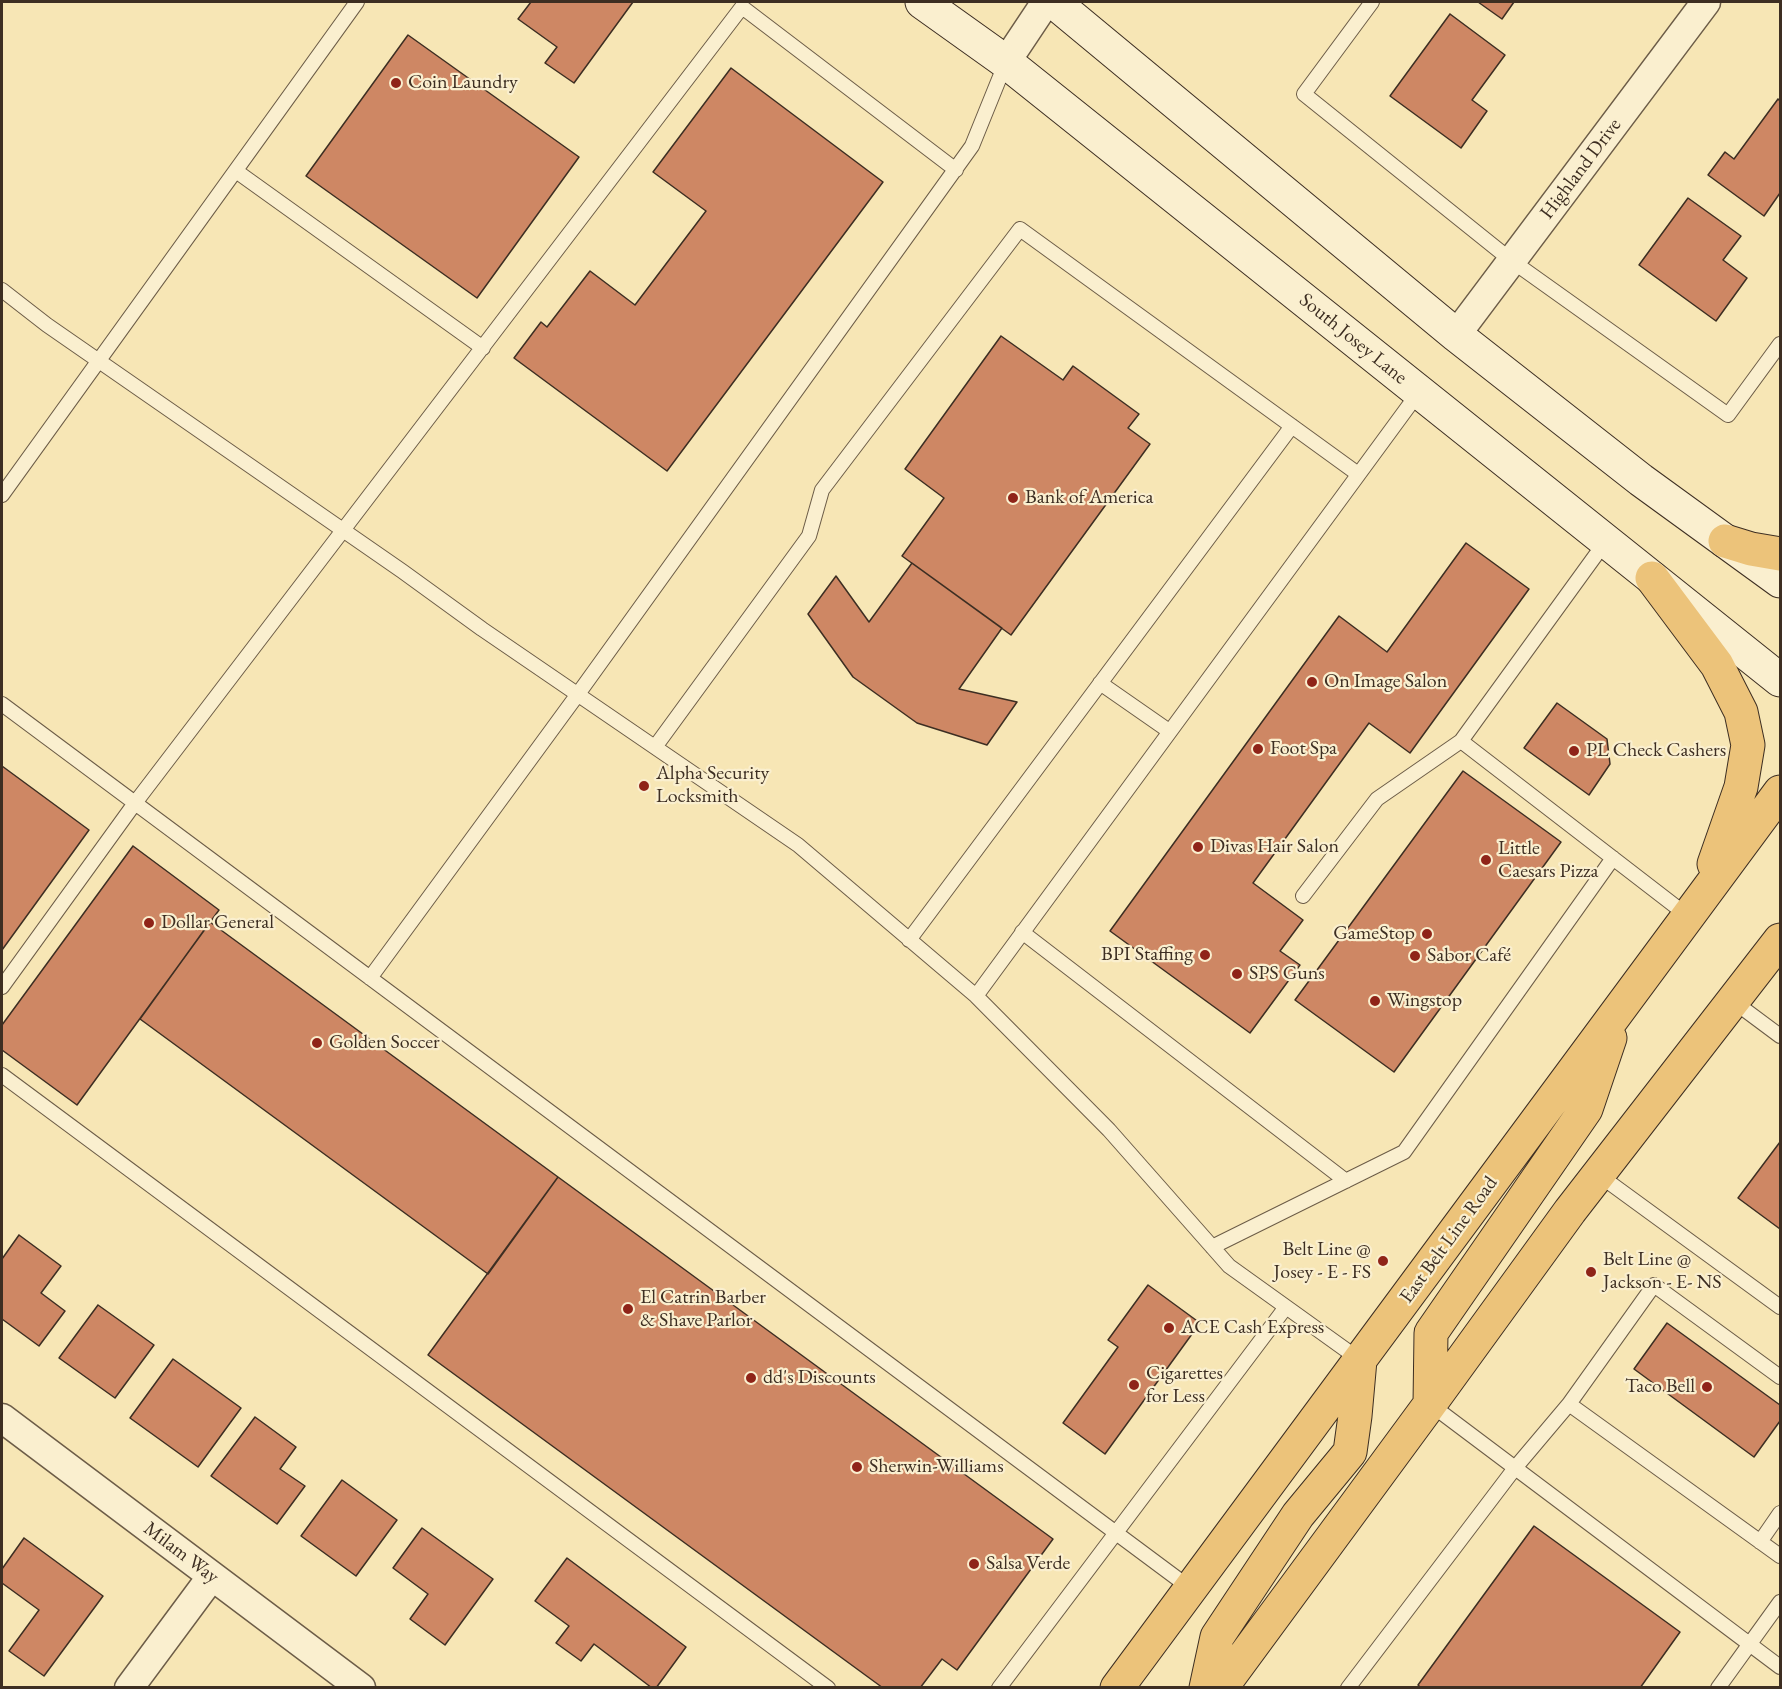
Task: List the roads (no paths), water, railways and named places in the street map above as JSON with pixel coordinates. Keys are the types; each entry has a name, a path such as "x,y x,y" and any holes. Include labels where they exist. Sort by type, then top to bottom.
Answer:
{"main road":[{"name":"South Josey Lane","path":"922,2 1006,62 1780,680"},
{"path":"1054,2 1456,335 1641,480 1780,581"},
{"path":"1725,541 1751,549 1780,554"},
{"path":"1652,578 1718,665 1742,712 1748,745 1741,787 1697,904"},
{"name":"East Belt Line Road","path":"1117,1688 1780,792"},
{"path":"1221,1688 1570,1211 1780,940"},
{"path":"1430,1404 1431,1333 1586,1109 1620,1008"},
{"path":"1206,1688 1217,1637 1298,1515 1350,1452 1360,1359"}],"street":[{"path":"1006,62 1046,2"},
{"name":"Highland Drive","path":"1456,335 1706,2"},
{"name":"Milam Way","path":"2,1418 361,1688"},
{"path":"129,1688 212,1576"}],"lane":[{"path":"2,495 357,2"},
{"path":"1372,2 1304,94 1512,261 1728,415 1780,344"},
{"path":"2,987 135,803 483,348 738,4 956,170"},
{"path":"370,978 956,170 972,146 1006,62"},
{"path":"236,171 483,348"},
{"path":"655,747 809,536 822,490 1020,229 1358,474"},
{"path":"2,290 98,362 798,845 976,996 1109,1130 1229,1266 1360,1359"},
{"path":"976,996 1419,392"},
{"path":"909,940 1292,426"},
{"path":"1303,896 1377,800 1461,741 1606,541"},
{"path":"1100,683 1169,731"},
{"path":"2,704 1190,1588"},
{"path":"1461,741 1613,858 1697,904"},
{"path":"1212,1247 1404,1152 1613,858"},
{"path":"1022,932 1346,1181"},
{"path":"1733,1001 1780,1036"},
{"path":"2,1075 828,1688"},
{"path":"1599,1175 1780,1307"},
{"path":"1348,1688 1515,1468 1569,1404 1654,1285 1780,1377"},
{"path":"999,1688 1286,1307"},
{"path":"1430,1404 1780,1667"},
{"path":"1569,1404 1780,1556"},
{"path":"1760,1542 1780,1513"},
{"path":"1718,1688 1780,1602"}],"place":[{"name":"Coin Laundry","path":"396,83"},
{"name":"Bank of America","path":"1013,498"},
{"name":"On Image Salon","path":"1312,682"},
{"name":"Foot Spa","path":"1258,749"},
{"name":"PL Check Cashers","path":"1574,751"},
{"name":"Alpha Security Locksmith","path":"644,786"},
{"name":"Divas Hair Salon","path":"1198,847"},
{"name":"Little Caesars Pizza","path":"1486,860"},
{"name":"Dollar General","path":"149,923"},
{"name":"GameStop","path":"1427,934"},
{"name":"BPI Staffing","path":"1205,955"},
{"name":"Sabor Café","path":"1415,956"},
{"name":"SPS Guns","path":"1237,974"},
{"name":"Wingstop","path":"1375,1001"},
{"name":"Golden Soccer","path":"317,1043"},
{"name":"Belt Line @ Josey - E - FS","path":"1383,1261"},
{"name":"Belt Line @ Jackson - E- NS","path":"1591,1272"},
{"name":"El Catrin Barber & Shave Parlor","path":"628,1309"},
{"name":"ACE Cash Express","path":"1169,1328"},
{"name":"dd's Discounts","path":"751,1378"},
{"name":"Cigarettes for Less","path":"1134,1385"},
{"name":"Taco Bell","path":"1707,1387"},
{"name":"Sherwin-Williams","path":"857,1467"},
{"name":"Salsa Verde","path":"974,1564"}]}
